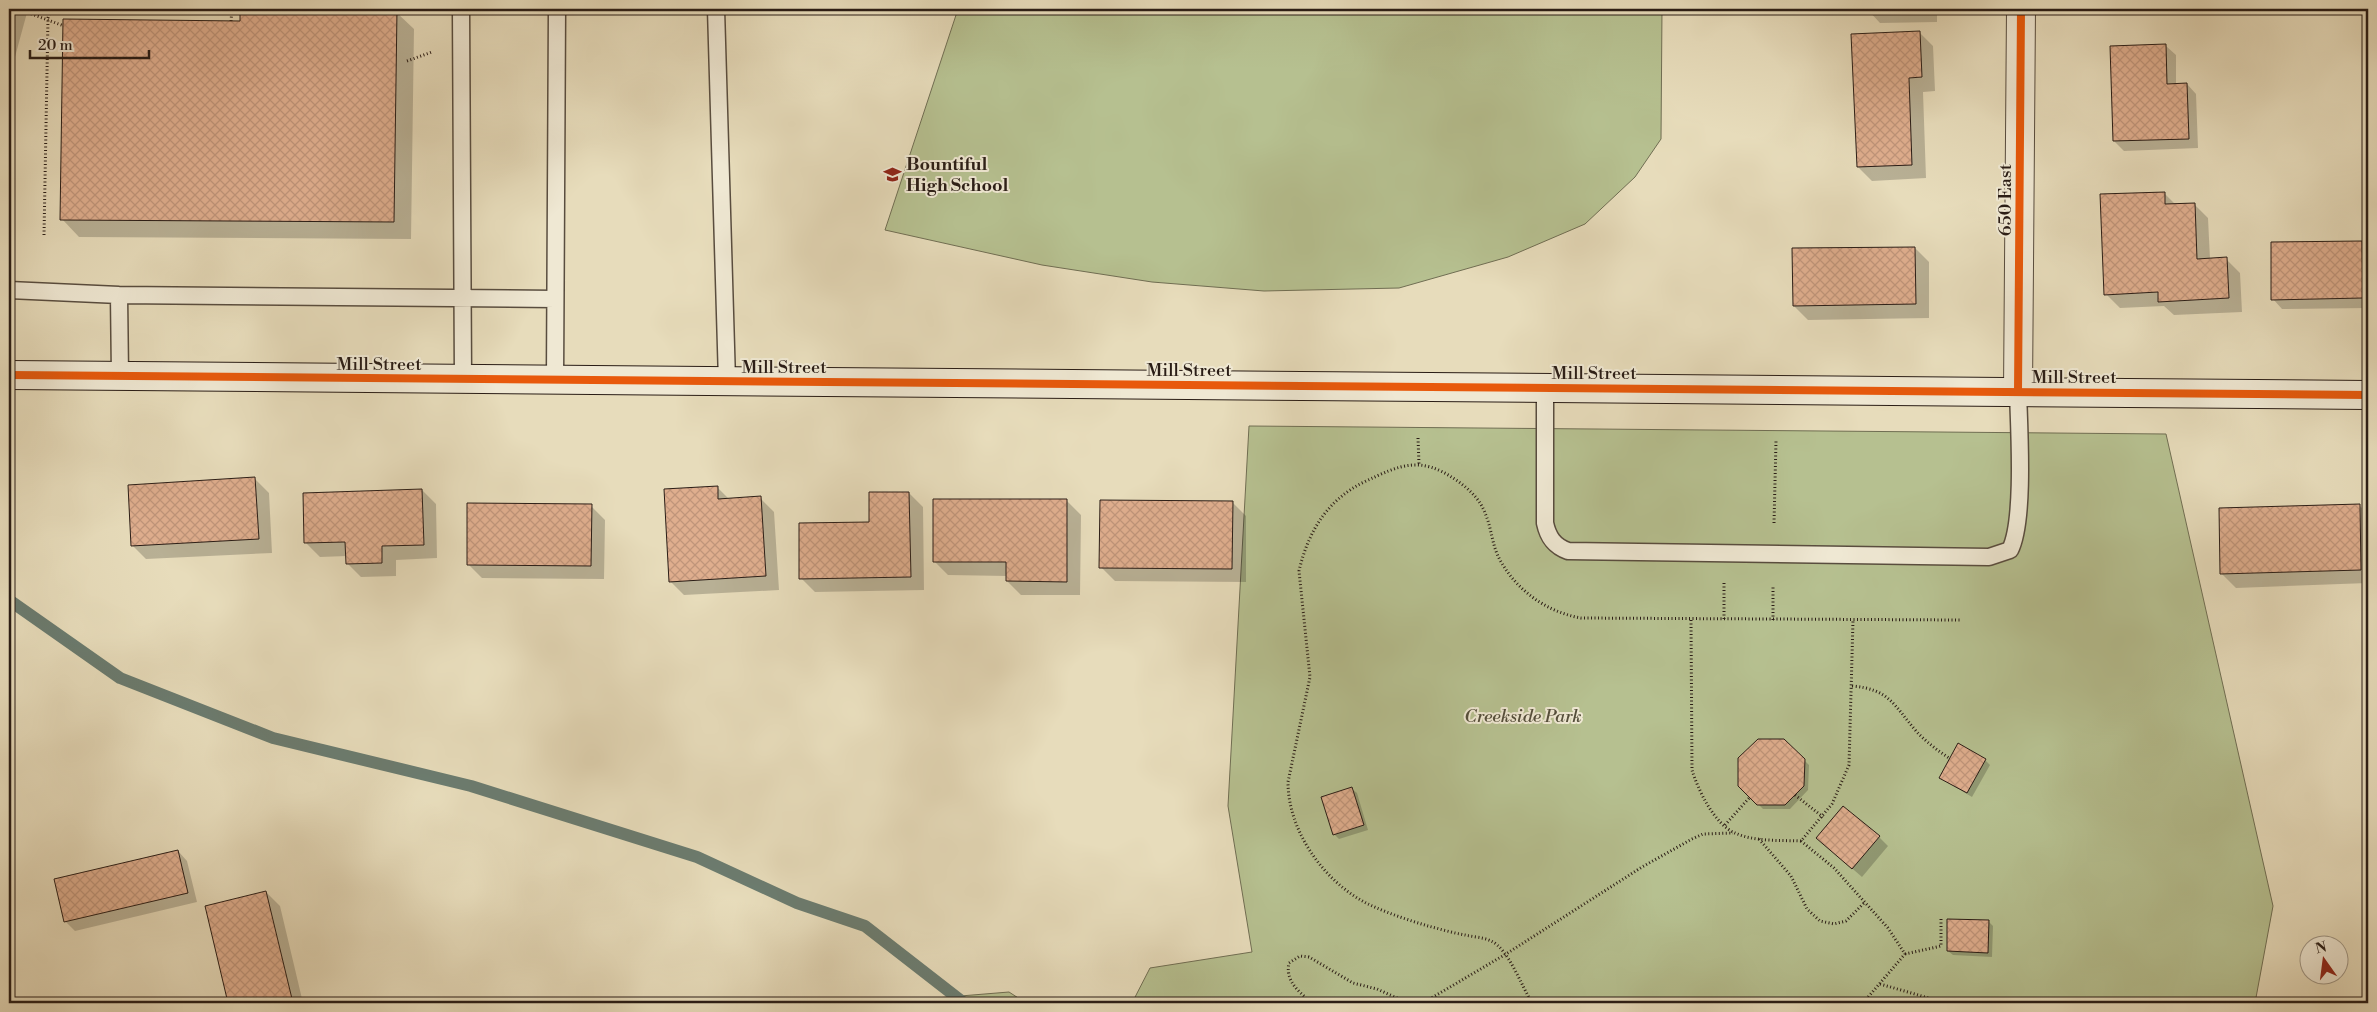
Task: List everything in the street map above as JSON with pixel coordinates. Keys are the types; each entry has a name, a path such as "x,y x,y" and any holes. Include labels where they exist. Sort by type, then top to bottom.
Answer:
{"street":[{"name":"650 East","path":"2018,392 2021,9"},
{"name":"Mill Street","path":"9,375 2368,395"}],"lane":[{"path":"461,9 463,379"},
{"path":"554,380 557,9"},
{"path":"716,9 727,381"},
{"path":"9,290 119,295 555,299"},
{"path":"119,295 120,376"},
{"path":"1545,388 1545,523 1552,541 1558,547 1568,551 1989,557 2010,550 2017,530 2020,444 2018,392"}],"path":[{"path":"18,9 48,18 64,26"},
{"path":"44,234 48,18 51,9"},
{"path":"231,21 232,9"},
{"path":"1418,438 1419,464"},
{"path":"1774,523 1776,440"},
{"path":"1532,1003 1506,954 1492,941 1459,934 1394,915 1350,893 1327,872 1306,844 1293,817 1288,798 1290,764 1306,707 1310,677 1299,571 1306,548 1318,521 1342,496 1377,476 1419,464 1442,471 1474,495 1486,514 1494,546 1508,573 1532,597 1552,611 1581,618 1960,620"},
{"path":"1724,553 1724,620"},
{"path":"1773,586 1773,620"},
{"path":"1691,620 1692,770 1700,793 1724,825 1734,833"},
{"path":"1801,841 1823,817 1840,789 1849,765 1853,620"},
{"path":"1852,686 1866,687 1886,696 1897,706 1917,732 1949,758"},
{"path":"1795,794 1823,817"},
{"path":"1724,825 1750,797"},
{"path":"1423,1003 1506,954 1642,867 1703,834 1734,833 1758,839 1801,841 1834,868 1895,937 1905,954"},
{"path":"1758,839 1792,876 1807,908 1820,921 1834,924 1846,921 1864,903"},
{"path":"1863,1003 1905,954 1941,946 1942,918"},
{"path":"1312,1003 1298,991 1288,977 1289,963 1300,956 1309,956 1353,983 1377,989 1408,1003"},
{"path":"1880,984 1946,1003"}],"green space":[{"path":"958,9 1662,9 1661,139 1635,177 1585,224 1508,257 1399,288 1264,291 1152,282 1042,265 885,230"},
{"name":"Creekside Park","path":"1249,426 2166,434 2273,906 2255,1003 1132,1003 1150,968 1252,952 1228,806"},
{"path":"1009,992 1026,1003 875,1003"}],"building":[{"path":"240,9 397,10 394,222 60,220 63,19 240,21"},
{"path":"1920,31 1922,77 1909,78 1912,165 1857,167 1851,34"},
{"path":"2166,44 2167,84 2187,83 2189,139 2113,141 2110,46"},
{"path":"2165,192 2165,204 2195,203 2197,259 2227,257 2229,298 2158,302 2158,292 2104,295 2100,194"},
{"path":"2362,241 2363,298 2271,300 2271,242"},
{"path":"1915,247 1916,304 1793,306 1792,248"},
{"path":"255,477 259,539 131,546 128,485"},
{"path":"718,486 718,499 761,496 766,576 669,582 664,489"},
{"path":"422,489 424,545 382,546 382,563 346,564 345,542 304,543 303,493"},
{"path":"869,492 909,492 911,577 799,579 799,523 869,522"},
{"path":"933,499 1067,499 1067,582 1006,581 1006,562 933,562"},
{"path":"1100,500 1233,501 1232,569 1099,568"},
{"path":"467,503 592,504 591,566 467,565"},
{"path":"2360,504 2361,570 2220,574 2219,508"},
{"path":"1758,739 1784,739 1805,759 1804,786 1785,805 1757,805 1738,786 1738,758"},
{"path":"1958,743 1986,759 1967,793 1939,778"},
{"path":"1352,787 1364,825 1333,835 1321,797"},
{"path":"1843,806 1880,836 1852,869 1816,838"},
{"path":"178,850 188,893 64,922 54,879"},
{"path":"266,891 293,1003 228,1003 205,906"},
{"path":"1947,919 1989,920 1988,953 1947,951"}],"waterway":[{"path":"9,600 120,678 273,738 471,786 697,857 797,903 865,926 964,1003"}],"cycle path":[{"path":"2018,392 2021,9"},
{"path":"9,375 2368,395"}],"place":[{"name":"Bountiful High School","path":"892,174"}]}
